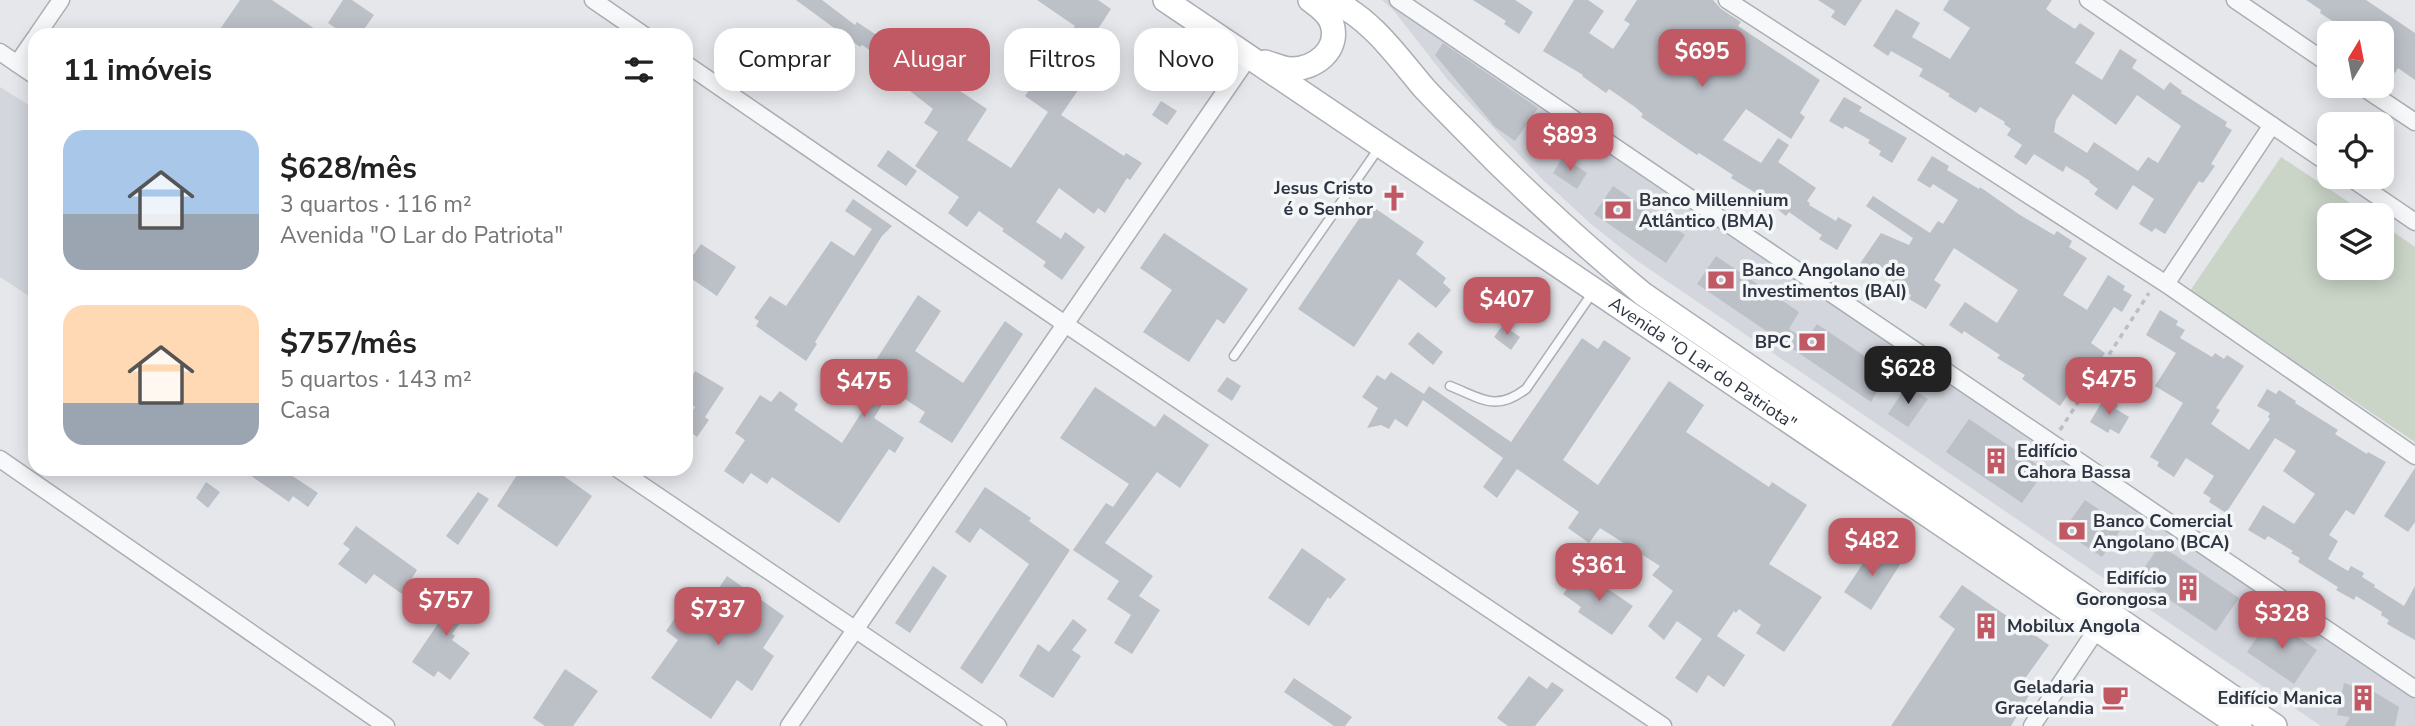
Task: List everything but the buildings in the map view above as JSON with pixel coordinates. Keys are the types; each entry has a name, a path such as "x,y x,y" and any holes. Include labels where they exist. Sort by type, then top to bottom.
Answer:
{"main road":[{"name":"Avenida \"O Lar do Patriota\"","path":"1165,0 2240,726"},
{"path":"1248,58 1290,69 1310,65 1325,57 1332,40 1332,23 1324,10 1310,0"},
{"name":"Avenida \"O Lar do Patriota\"","path":"1331,0 1369,24 1424,88 1520,187 1643,294 2275,726"}],"street":[{"path":"42,28 61,0"},
{"path":"593,0 634,28"},
{"path":"1398,0 2415,689"},
{"path":"1727,0 2162,282 2415,456"},
{"path":"2088,0 2317,156"},
{"path":"2235,0 2317,56"},
{"path":"17,64 28,48"},
{"path":"0,52 28,71"},
{"path":"789,726 1248,58"},
{"path":"693,69 1065,324 1663,726"},
{"path":"2379,98 2415,122"},
{"path":"2162,282 2272,125"},
{"path":"2366,189 2415,222"},
{"path":"0,459 386,726"},
{"path":"628,476 998,726"},
{"path":"2032,726 2097,629"}],"lane":[{"path":"1234,356 1380,146"},
{"path":"1450,386 1492,402 1511,401 1526,389 1595,289"}],"path":[{"path":"2052,443 2162,282"}],"shaded area":[{"path":"1382,0 1392,0 1571,126 2415,698 2415,726 2321,726 1636,260 1543,180 1448,80 1394,11"},
{"path":"0,87 28,105 28,295 0,277"},
{"path":"2281,157 2317,181 2317,189 2329,189 2350,203 2317,203 2317,280 2394,280 2394,232 2415,247 2415,442 2190,291"}],"place":[{"name":"Jesus Cristo é o Senhor","path":"1394,198"},
{"name":"Banco Millennium Atlântico (BMA)","path":"1618,210"},
{"name":"Banco Angolano de Investimentos (BAI)","path":"1721,280"},
{"name":"BPC","path":"1812,342"},
{"name":"Edifício Cahora Bassa","path":"1996,461"},
{"name":"Banco Comercial Angolano (BCA)","path":"2072,531"},
{"name":"Edifício Gorongosa","path":"2188,588"},
{"name":"Mobilux Angola","path":"1986,626"},
{"name":"Geladaria Gracelandia","path":"2115,697"},
{"name":"Edifício Manica","path":"2363,698"}]}
